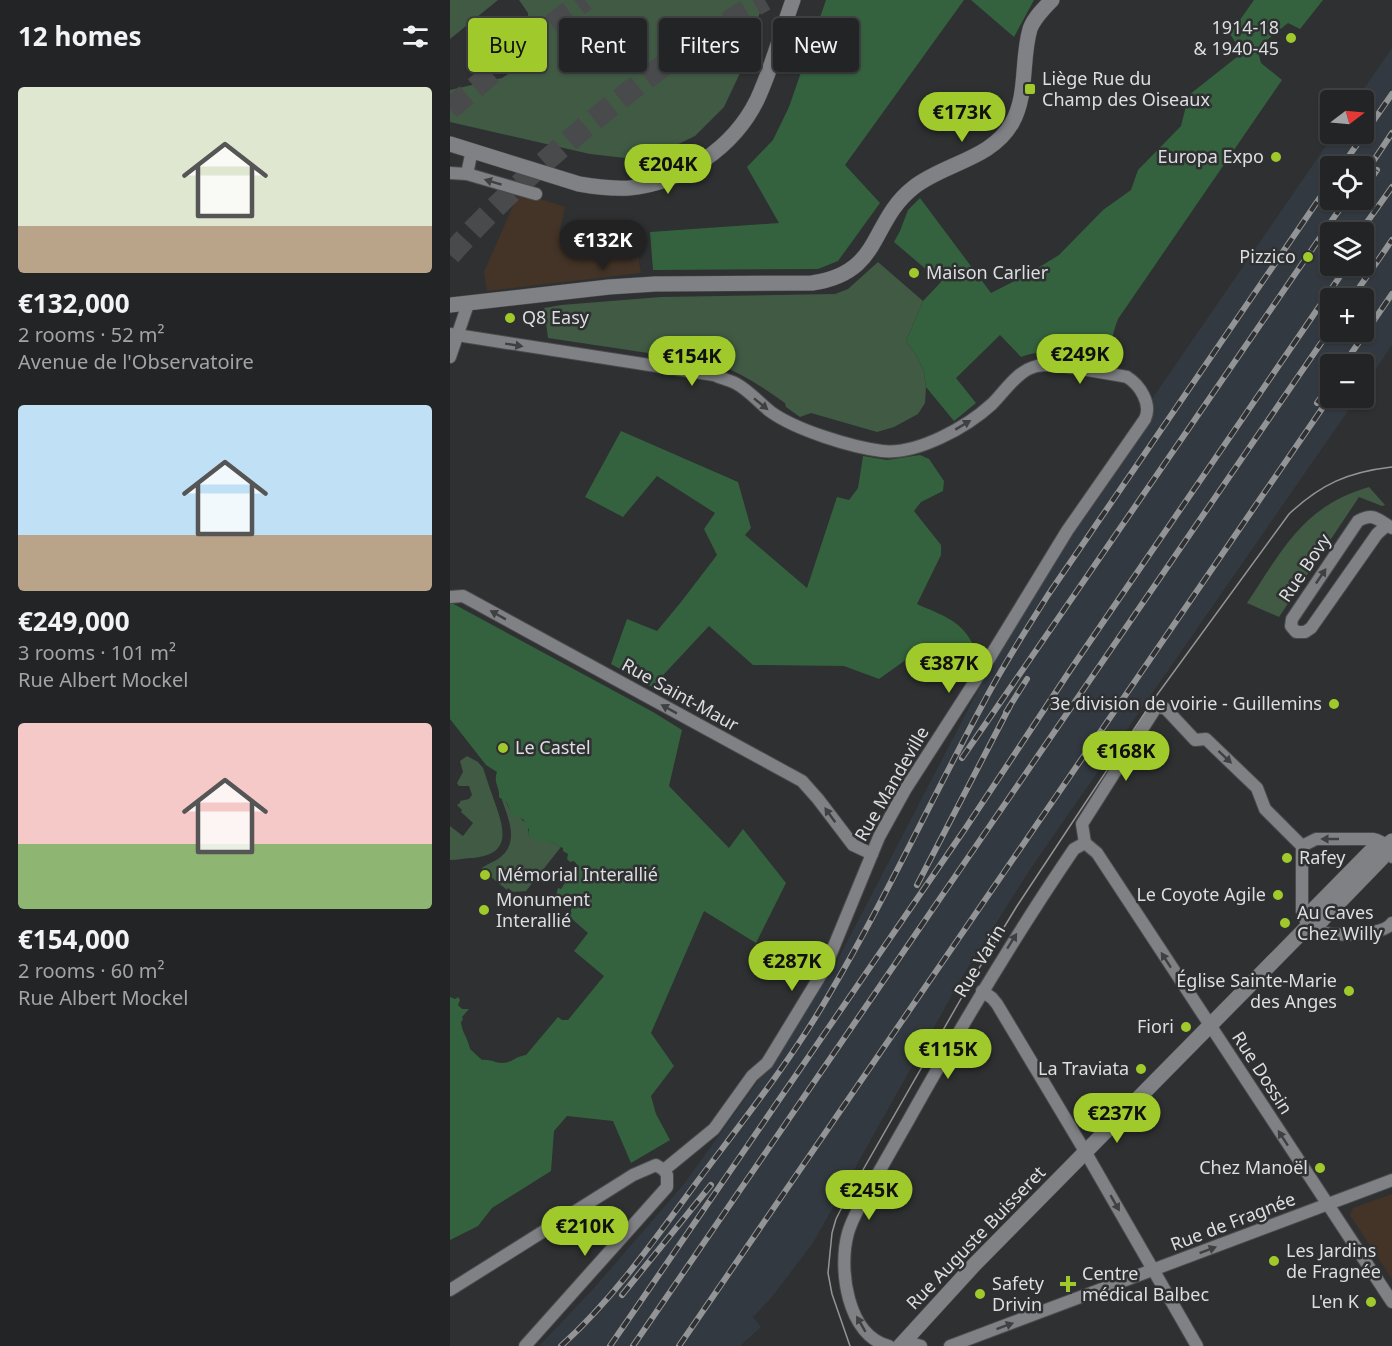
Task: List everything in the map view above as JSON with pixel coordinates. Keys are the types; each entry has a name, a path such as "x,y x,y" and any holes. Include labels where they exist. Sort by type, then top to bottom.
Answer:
{"street":[{"path":"450,144 579,184 604,188 644,185 682,173 718,149 744,122 757,99 793,0"},
{"path":"450,305 656,284 812,283 835,278 848,272 866,256 894,208 914,187 985,151 1006,134 1019,107 1030,29 1037,16 1052,0"},
{"path":"467,174 472,150"},
{"path":"450,173 467,174 536,194"},
{"path":"450,357 453,335 468,304"},
{"name":"Rue Mandeville","path":"453,335 714,375 734,382 783,419 816,433 883,451 898,452 910,449 944,435 983,412 1022,373 1040,365 1127,376 1135,382 1148,409 1145,419 1067,531 980,675 905,789 872,854 831,955 767,1063 752,1077 714,1129 664,1170"},
{"name":"Rue Bovy","path":"1366,516 1373,516 1390,527 1377,534 1311,628 1305,632 1296,632 1291,626 1292,619 1358,521 1366,516"},
{"name":"Rue Saint-Maur","path":"450,597 463,596 802,781 847,839 853,845 872,854"},
{"path":"1085,843 1082,824 1155,709 1159,707 1166,709 1195,740 1206,739 1234,765 1257,788 1265,809 1302,846"},
{"path":"1390,848 1379,840 1373,839 1316,839 1306,843 1300,851 1302,911 1308,926 1322,932 1339,934 1376,932 1392,926"},
{"name":"Rue Varin","path":"889,1346 878,1343 869,1336 858,1321 847,1290 844,1271 847,1236 857,1211 982,991 1029,914 1074,849 1085,843"},
{"name":"Rue Dossin","path":"1085,843 1096,853 1392,1302"},
{"name":"Rue Auguste Buisseret","path":"902,1343 974,1265 1209,1026 1308,926 1320,922 1390,848"},
{"path":"982,991 997,1004 1197,1346"},
{"path":"450,1290 633,1175 656,1165 664,1170 667,1175 667,1187 525,1346"},
{"name":"Rue de Fragnée","path":"950,1346 1392,1180"},
{"path":"902,1343 921,1346"}],"shaded area":[{"path":"1392,48 1392,345 1374,372 1374,354 1320,354 1320,408 1350,408 1029,871 961,979 813,1243 771,1298 753,1317 761,1327 740,1346 539,1346 593,1289 684,1184 798,1025 834,967 1000,648 1154,396 1327,144 1374,144 1374,90 1363,90"},
{"path":"519,192 565,207 559,234 632,223 641,273 487,291 484,272"},
{"path":"1392,1194 1392,1279 1350,1215 1353,1208"}],"green space":[{"path":"450,0 498,0 476,18 468,18 468,24 450,39"},
{"path":"519,0 764,0 758,18 659,18 659,72 741,72 724,107 695,136 662,152 625,158 590,154 450,122 450,90 502,78 511,72 547,72 547,18 528,18 528,13"},
{"path":"826,0 964,0 845,165 880,203 838,261 818,269 653,270 650,232 779,223 747,167 773,140 789,107 801,72 859,72 859,18 820,18"},
{"path":"971,0 1034,0 1014,37"},
{"path":"1254,0 1323,0 1300,29 1288,23 1257,48 1261,63 1282,80 1118,319 1112,341 1113,363 1054,353 1021,357 1000,335 956,378 976,403 954,421 926,387 924,372 917,356 906,341 923,301 941,282 894,242 908,210 920,198 991,293 1028,274 1059,255 1103,210 1131,190 1138,170 1181,126 1186,106 1175,106 1242,53 1230,34"},
{"path":"878,262 923,301 906,341 917,356 924,372 926,387 925,403 918,414 894,427 877,432 811,413 800,417 786,407 785,403 760,386 715,363 548,338 544,308 661,297 835,294 848,289"},
{"path":"621,431 738,482 751,528 745,535 807,588 837,497 849,500 858,488 863,456 887,460 920,455 929,459 944,481 943,491 921,502 914,511 941,545 941,555 917,604 958,625 965,631 975,649 965,657 928,644 879,679 844,666 753,665 709,626 652,687 611,664 627,619 657,631 717,555 704,529 715,513 657,476 623,517 585,497"},
{"path":"1369,487 1385,505 1382,506 1359,497 1279,617 1247,603 1284,548 1311,518 1346,495"},
{"path":"450,602 682,730 669,786 729,848 743,829 786,883 756,943 704,911 651,1033 674,1066 651,1096 656,1114 670,1140 631,1163 613,1121 567,1116 554,1131 551,1171 492,1208 478,1226 450,1240 450,997 455,999 458,997 460,1000 458,1005 462,1009 469,1009 461,1022 470,1049 482,1060 505,1063 526,1055 558,1017 568,1020 604,976 574,951 588,933 568,918 573,905 554,902 558,888 561,889 573,870 579,867 574,861 570,862 567,859 568,854 563,851 563,848 551,842 536,841 528,835 529,829 525,827 524,820 512,815 506,801 499,797 497,772 486,765 450,719"},
{"path":"467,756 483,768 501,823 502,840 494,852 485,856 450,860 450,826 463,836 473,823 457,805 472,795 469,786 459,786 457,783 463,772 460,761"},
{"path":"502,800 506,800 511,811 526,824 528,835 561,847 526,891 513,892 508,888 507,890 481,869 498,859 509,846 511,831"}],"tunnel":[{"path":"450,109 520,49 585,0"},
{"path":"450,255 517,186 590,123 675,57 719,27 765,0"}],"tram line":[{"path":"850,1346 832,1294 828,1273 832,1233 836,1219 970,983 1017,906 1154,699 1289,514 1312,495 1336,481 1362,472 1392,467"}],"railway":[{"path":"1349,156 1392,94"},
{"path":"1374,160 1392,133"},
{"path":"1374,174 1377,170"},
{"path":"1367,222 1392,187"},
{"path":"561,1346 598,1309 632,1269 799,1043 851,957 985,700 1023,634 1320,198"},
{"path":"962,758 1339,210"},
{"path":"1359,288 1392,240"},
{"path":"610,1346 1340,276"},
{"path":"1351,354 1392,294"},
{"path":"633,1346 1322,342"},
{"path":"1317,403 1320,399"},
{"path":"679,1346 1322,408"},
{"path":"1006,712 1027,679"},
{"path":"917,885 1010,706"},
{"path":"622,1295 711,1185"}],"place":[{"name":"1914-18 & 1940-45","path":"1291,38"},
{"name":"Liège Rue du Champ des Oiseaux","path":"1030,89"},
{"name":"Europa Expo","path":"1276,157"},
{"name":"Pizzico","path":"1308,257"},
{"name":"Maison Carlier","path":"914,273"},
{"name":"Q8 Easy","path":"510,318"},
{"name":"3e division de voirie - Guillemins","path":"1334,704"},
{"name":"Le Castel","path":"503,748"},
{"name":"Rafey","path":"1287,858"},
{"name":"Mémorial Interallié","path":"485,875"},
{"name":"Le Coyote Agile","path":"1278,895"},
{"name":"Monument Interallié","path":"484,910"},
{"name":"Au Caves Chez Willy","path":"1285,923"},
{"name":"Église Sainte-Marie des Anges","path":"1349,991"},
{"name":"Fiori","path":"1186,1027"},
{"name":"La Traviata","path":"1141,1069"},
{"name":"Chez Manoël","path":"1320,1168"},
{"name":"Les Jardins de Fragnée","path":"1274,1261"},
{"name":"Centre médical Balbec","path":"1068,1284"},
{"name":"Safety Drivin","path":"980,1294"},
{"name":"L'en K","path":"1371,1302"}]}
